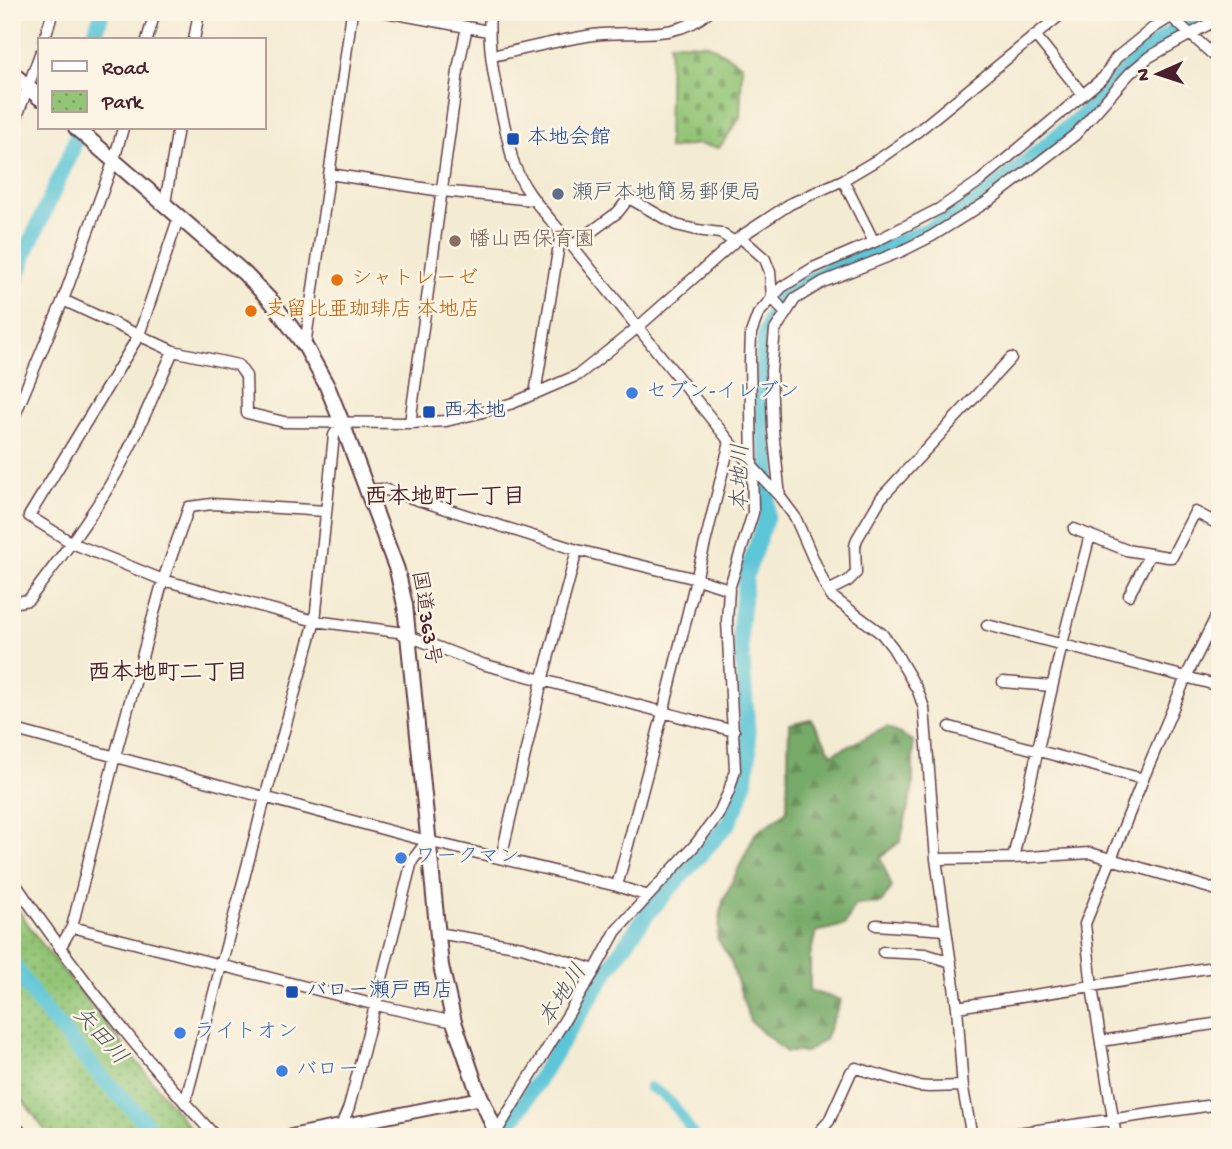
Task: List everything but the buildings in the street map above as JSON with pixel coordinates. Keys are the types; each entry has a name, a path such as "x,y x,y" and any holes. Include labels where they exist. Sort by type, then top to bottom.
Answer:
{"highway":[{"path":"12,73 33,92"},
{"name":"国道363号","path":"78,130 244,273 272,302 305,346 327,386 397,570 405,605 441,966 454,1022 496,1136"}],"main road":[{"path":"286,1137 481,1098"}],"street":[{"path":"45,38 53,12"},
{"path":"148,38 155,12"},
{"path":"194,38 199,12"},
{"path":"305,346 352,12"},
{"path":"386,12 488,31"},
{"path":"490,12 488,31 514,165 533,200 730,442 780,497 795,517 831,596 882,634 903,662 918,691 924,708 936,859 957,1007 963,1086 972,1137"},
{"path":"492,56 590,35 661,33 700,21 708,12"},
{"path":"63,300 173,351 238,365 246,376 247,413 284,422 342,423 446,421 479,414 578,375 637,328 738,240 790,204 873,163 912,136 1064,12"},
{"path":"496,1136 616,931 695,845 718,815 729,791 735,770 727,621 729,589 753,513 750,361 751,333 758,314 782,286 813,268 874,242 939,209 980,181 1104,77 1116,58 1173,14 1220,61"},
{"path":"780,497 773,430 771,371 775,330 795,299 823,282 902,251 932,236 990,200 1075,135 1130,73 1149,57 1220,18"},
{"path":"410,423 459,64 467,27"},
{"path":"1035,34 1083,95"},
{"path":"12,130 33,92 38,65"},
{"path":"12,422 63,300 122,130"},
{"path":"165,204 178,130"},
{"path":"329,174 442,191 533,200"},
{"path":"842,180 874,242"},
{"path":"572,246 618,212 629,198 676,225 720,233 738,240 765,259 770,272 772,297 785,313"},
{"path":"180,218 139,335 29,516 72,543 163,580 315,621 398,632 482,664 734,731"},
{"path":"535,394 561,232"},
{"path":"12,603 30,598 72,543 111,483 137,433 173,351"},
{"path":"828,591 848,581 856,573 857,539 881,498 1011,358"},
{"path":"185,1104 265,798 315,621 334,435 342,423"},
{"path":"617,886 730,442"},
{"path":"366,490 383,489 577,550 729,589"},
{"path":"60,948 72,927 163,580 189,508 212,504 326,511"},
{"path":"1074,528 1126,550 1172,557 1195,512 1220,525"},
{"path":"1013,858 1090,535"},
{"path":"500,858 542,681 577,550"},
{"path":"1129,595 1150,554"},
{"path":"1116,1137 1092,987 1085,924 1186,677 1220,609"},
{"path":"987,625 1220,686"},
{"path":"1003,682 1052,686"},
{"path":"950,727 1143,779"},
{"path":"12,729 428,841 617,886 648,896"},
{"path":"341,1126 349,1107 412,861 428,841"},
{"path":"936,859 1090,853 1220,891"},
{"path":"12,879 60,948 138,1049 216,1137"},
{"path":"876,925 946,930"},
{"path":"72,927 376,1005 454,1022"},
{"path":"437,933 522,947 595,970"},
{"path":"883,952 925,954 951,962"},
{"path":"957,1007 1220,966"},
{"path":"1101,1041 1220,1023"},
{"path":"815,1137 829,1121 850,1072 856,1068 917,1086 963,1086"},
{"path":"990,1137 1220,1104"},
{"path":"12,1122 24,1137"}],"green space":[{"path":"670,43 708,44 742,65 740,118 719,148 697,144 668,149"},
{"path":"811,719 832,754 887,727 913,741 913,787 900,842 880,857 892,887 881,903 855,905 845,925 816,932 810,956 810,991 841,1000 825,1039 806,1052 786,1052 750,1021 730,959 717,938 723,901 755,834 787,811 789,724"},
{"path":"12,900 37,938 197,1137 50,1137 12,1086"}],"waterway":[{"name":"矢田川","path":"94,38 102,12"},
{"name":"本地川","path":"501,1137 624,946 647,914 728,824 739,801 746,778 749,751 740,627 746,576 767,515 769,463 763,429 761,383 764,341 770,320 781,299 827,271 931,229 995,188 1080,117 1146,51 1203,12"},
{"name":"矢田川","path":"12,292 26,252 78,130"},
{"name":"矢田川","path":"12,963 41,1006 95,1070 159,1137"},
{"path":"649,1087 670,1102 695,1137"}],"place":[{"name":"本地会館","path":"513,139"},
{"name":"瀬戸本地簡易郵便局","path":"558,194"},
{"name":"幡山西保育園","path":"455,241"},
{"name":"シャトレーゼ","path":"337,280"},
{"name":"支留比亜珈琲店 本地店","path":"251,311"},
{"name":"セブン-イレブン","path":"632,393"},
{"name":"西本地","path":"429,412"},
{"name":"ワークマン","path":"401,858"},
{"name":"バロー瀬戸西店","path":"292,992"},
{"name":"ライトオン","path":"180,1033"},
{"name":"バロー","path":"282,1071"}],"district":[{"name":"西本地町一丁目","path":"445,498"},
{"name":"西本地町二丁目","path":"168,674"}]}
